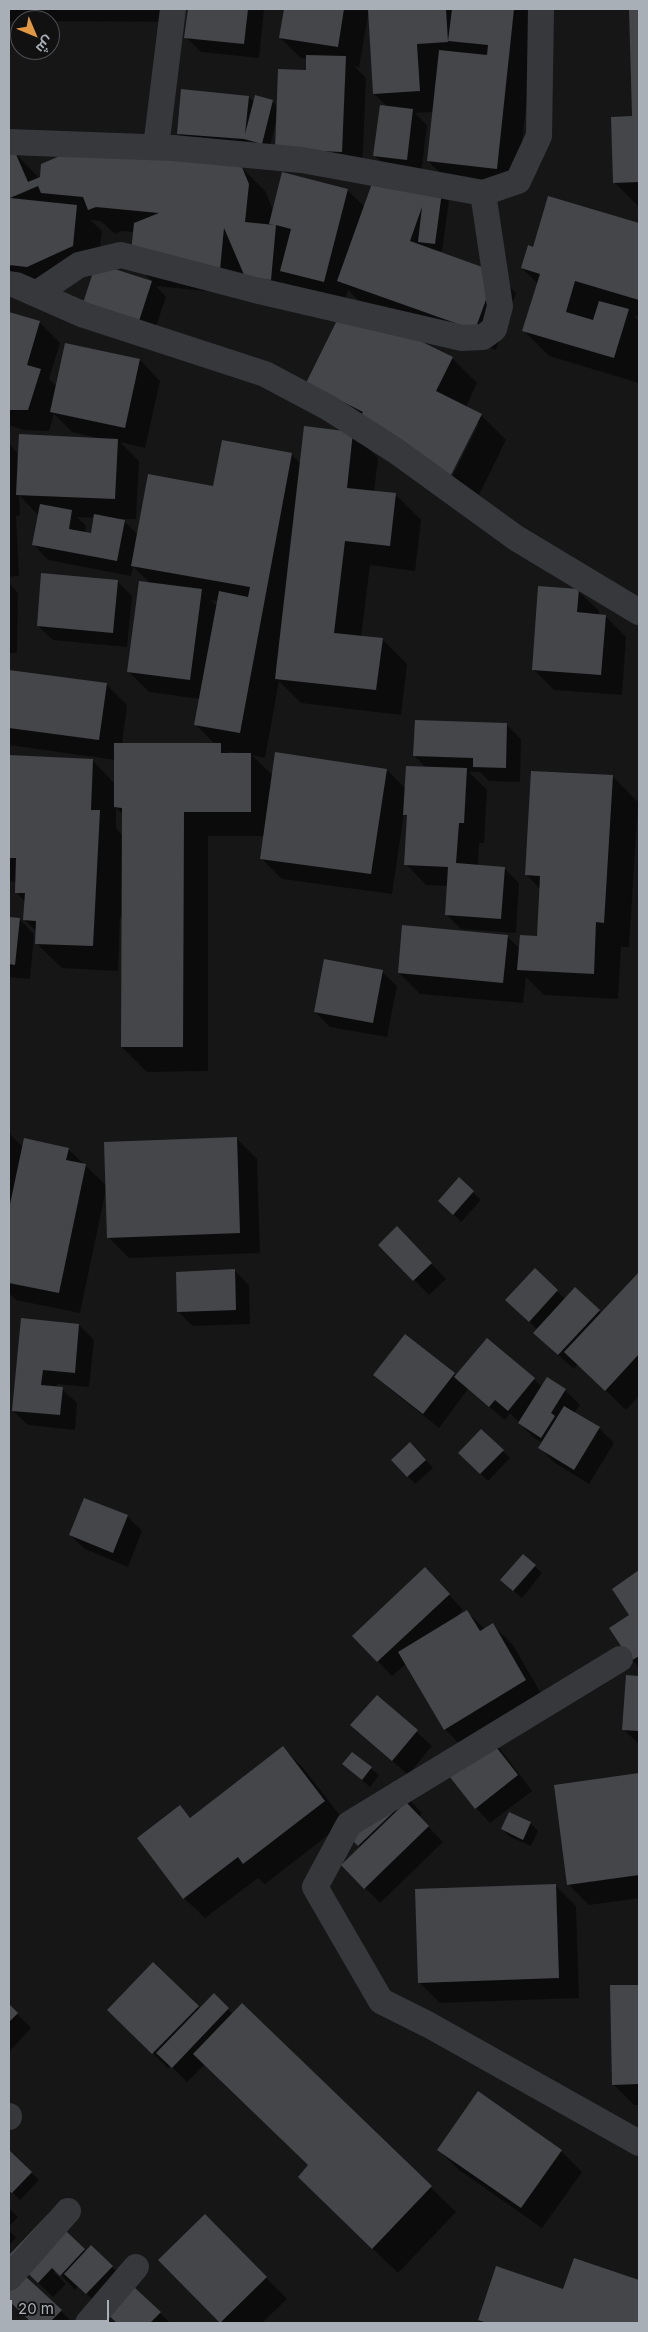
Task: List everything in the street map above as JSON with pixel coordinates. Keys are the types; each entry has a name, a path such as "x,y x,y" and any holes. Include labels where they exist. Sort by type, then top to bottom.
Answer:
{"street":[{"path":"156,148 173,9"},
{"path":"9,142 156,148 302,160 482,193 518,181 539,136 541,9"},
{"path":"36,294 79,265 121,255 255,290 462,338 483,337 494,329 500,306 482,193"},
{"path":"9,284 84,315 273,378 329,408 396,451 516,538 639,612"},
{"path":"620,1659 349,1824 315,1887 381,2001 429,2025 639,2143"},
{"path":"9,2278 68,2211"},
{"path":"88,2323 136,2267"}],"building":[{"path":"188,9 248,9 244,44 184,38"},
{"path":"284,9 344,9 338,47 279,38"},
{"path":"368,9 446,9 448,42 417,44 420,91 373,94"},
{"path":"452,9 514,9 497,169 427,161 439,50 487,55 488,45 448,41"},
{"path":"629,9 639,9 639,182 613,183 611,117 632,116"},
{"path":"306,55 346,56 342,152 275,149 278,69 306,70"},
{"path":"181,89 249,96 245,134 255,95 273,100 262,144 244,139 177,134"},
{"path":"380,105 413,109 407,160 373,156"},
{"path":"74,150 241,165 249,184 245,222 275,225 269,224 282,172 348,189 324,282 280,271 291,229 276,225 271,280 245,277 224,228 220,270 130,262 134,223 159,213 96,207 88,210 83,197 41,193 38,186 10,198 77,205 73,246 27,267 9,265 9,152 15,152 28,182 40,177 41,164"},
{"path":"375,175 442,192 435,244 418,242 422,207 410,241 496,272 475,330 337,281"},
{"path":"548,196 639,223 639,300 575,281 566,312 593,320 599,301 629,309 614,358 522,331 540,274 521,268 528,245 533,247"},
{"path":"96,263 152,281 139,321 83,303"},
{"path":"345,304 453,357 436,391 482,414 451,475 355,427 363,412 306,383"},
{"path":"9,312 40,321 27,365 41,369 28,410 9,410"},
{"path":"65,343 140,359 125,428 50,412"},
{"path":"304,426 353,432 347,488 396,493 390,546 345,541 334,633 383,638 376,690 275,679"},
{"path":"19,434 118,439 115,499 16,495"},
{"path":"222,440 292,453 240,733 194,725 219,591 248,597 250,587 131,566 148,474 213,486"},
{"path":"40,504 72,510 69,529 91,533 94,514 125,520 117,561 32,545"},
{"path":"41,573 118,580 113,633 37,626"},
{"path":"139,581 202,589 190,680 127,672"},
{"path":"538,586 579,589 577,612 606,615 601,675 532,670"},
{"path":"9,670 107,683 99,740 9,728"},
{"path":"415,720 507,723 506,768 473,767 473,758 413,756"},
{"path":"114,743 221,743 221,753 251,753 251,812 184,812 183,1047 121,1047 122,808 114,807"},
{"path":"275,752 387,769 371,874 260,859"},
{"path":"9,755 93,759 91,810 100,810 93,946 35,944 36,921 23,920 25,893 15,893 16,858 9,858"},
{"path":"406,766 467,768 464,823 459,823 456,863 505,867 501,919 445,915 448,867 404,865 407,815 403,815"},
{"path":"531,771 613,775 604,923 596,922 594,974 517,970 520,935 537,936 540,876 525,875"},
{"path":"9,917 20,918 15,965 9,964"},
{"path":"402,925 508,935 503,983 398,973"},
{"path":"324,959 383,970 373,1023 314,1012"},
{"path":"237,1137 240,1233 107,1238 104,1142"},
{"path":"24,1138 69,1148 66,1160 86,1164 59,1293 9,1283 9,1209"},
{"path":"459,1177 474,1191 453,1215 438,1201"},
{"path":"397,1226 432,1263 413,1281 378,1245"},
{"path":"535,1268 558,1290 529,1322 505,1300"},
{"path":"235,1269 236,1310 177,1312 176,1272"},
{"path":"639,1272 639,1354 605,1391 564,1352"},
{"path":"575,1287 600,1310 558,1355 533,1333"},
{"path":"21,1318 79,1324 75,1373 43,1370 41,1385 63,1387 60,1415 12,1411"},
{"path":"405,1334 455,1373 423,1414 373,1375"},
{"path":"487,1338 535,1378 508,1411 495,1400 489,1407 454,1377"},
{"path":"547,1377 566,1389 551,1413 555,1416 541,1438 518,1423"},
{"path":"564,1406 600,1427 574,1470 538,1448"},
{"path":"481,1429 504,1450 480,1474 458,1453"},
{"path":"410,1442 426,1460 407,1477 391,1460"},
{"path":"84,1498 128,1515 113,1553 69,1535"},
{"path":"523,1554 536,1565 513,1591 500,1580"},
{"path":"425,1567 450,1594 377,1662 352,1636"},
{"path":"639,1570 639,1656 631,1661 609,1628 629,1615 612,1589"},
{"path":"467,1610 480,1631 493,1623 526,1680 444,1730 398,1652"},
{"path":"626,1675 639,1676 639,1731 622,1730"},
{"path":"377,1695 418,1730 392,1761 350,1725"},
{"path":"486,1734 518,1775 475,1809 442,1767"},
{"path":"283,1746 325,1801 243,1864 238,1857 183,1899 137,1838 180,1805 190,1818"},
{"path":"352,1752 372,1767 362,1780 342,1764"},
{"path":"639,1773 639,1875 567,1885 554,1785"},
{"path":"393,1782 408,1798 358,1846 342,1830"},
{"path":"406,1802 429,1826 364,1889 341,1865"},
{"path":"509,1812 531,1822 523,1840 501,1829"},
{"path":"556,1884 559,1978 418,1983 415,1889"},
{"path":"153,1962 199,2006 152,2054 107,2010"},
{"path":"610,1985 639,1985 639,2084 612,2085"},
{"path":"214,1993 229,2008 172,2068 156,2053"},
{"path":"242,2003 432,2186 372,2249 298,2177 308,2165 193,2054"},
{"path":"9,2004 18,2013 9,2022"},
{"path":"478,2091 562,2150 521,2208 437,2150"},
{"path":"9,2150 32,2172 12,2193 9,2191"},
{"path":"48,2214 85,2249 60,2276 52,2268 38,2283 9,2255"},
{"path":"205,2214 267,2277 220,2323 158,2260"},
{"path":"91,2245 113,2266 86,2294 64,2274"},
{"path":"574,2258 639,2280 639,2323 487,2323 478,2320 496,2266 563,2289"},
{"path":"23,2274 62,2310 49,2323 32,2323 9,2301 9,2289"},
{"path":"121,2275 161,2312 150,2323 117,2323 95,2303"}]}
